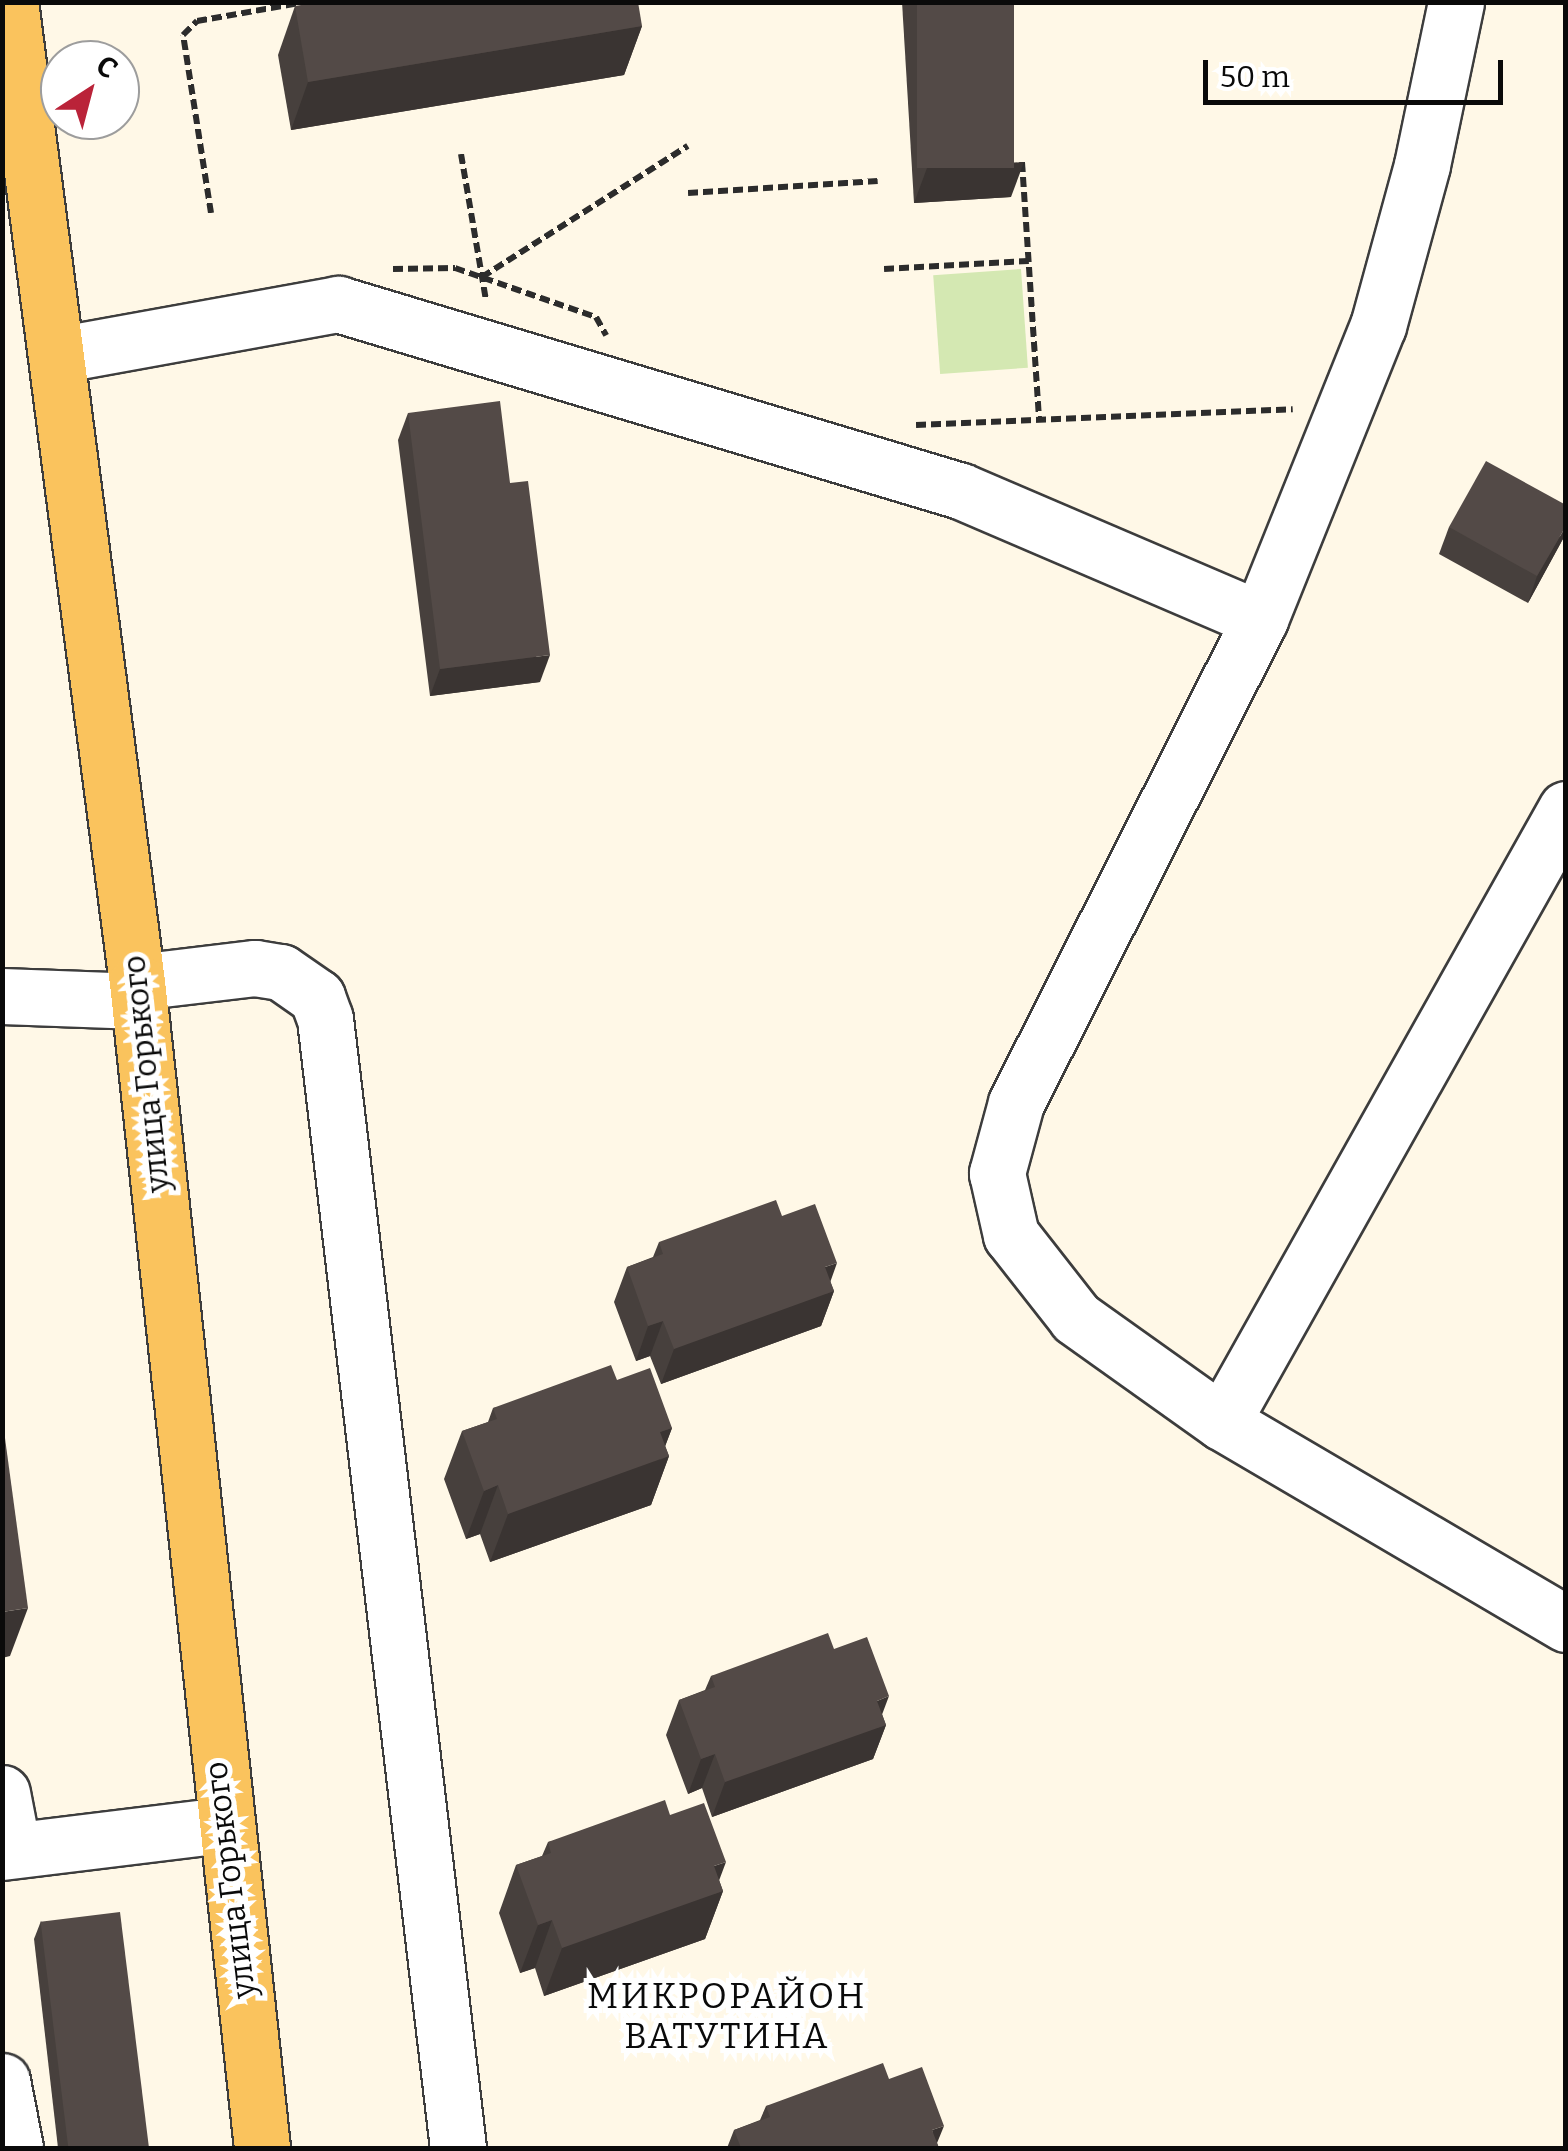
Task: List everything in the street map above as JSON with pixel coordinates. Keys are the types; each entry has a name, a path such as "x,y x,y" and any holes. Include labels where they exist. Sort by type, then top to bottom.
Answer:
{"main road":[{"name":"улица Горького","path":"10,2 138,992 222,1825 262,2148"}],"street":[{"path":"1456,2 1422,165 1350,406 1260,619 1016,1102 997,1173 1011,1235 1076,1318 1222,1422 1566,1624"},
{"path":"56,355 338,304 961,491 1260,619"},
{"path":"1222,1422 1566,809"},
{"path":"2,996 138,992 254,968 281,972 317,997 325,1019 458,2148"},
{"path":"2,1793 8,1851 222,1825"},
{"path":"2,2080 15,2148"}],"path":[{"path":"212,213 183,35 197,21 306,2"},
{"path":"482,277 688,146"},
{"path":"461,154 494,351"},
{"path":"1022,162 1040,420"},
{"path":"688,193 878,181"},
{"path":"884,269 1029,261"},
{"path":"912,426 1350,406"}],"green space":[{"path":"1021,269 1028,368 940,374 933,275"}],"building":[{"path":"319,2 638,2 642,26 308,82 295,6"},
{"path":"917,2 1014,2 1014,168 917,168"},
{"path":"500,401 510,483 528,481 550,655 440,669 408,413"},
{"path":"1486,461 1566,505 1566,526 1537,576 1449,527"},
{"path":"776,1200 782,1216 815,1204 837,1263 825,1267 834,1291 674,1349 663,1321 648,1326 627,1267 663,1254 659,1242"},
{"path":"611,1365 617,1380 650,1368 672,1428 660,1432 669,1456 508,1514 498,1485 484,1491 462,1431 497,1419 493,1408"},
{"path":"2,1416 28,1608 2,1612"},
{"path":"828,1633 834,1649 867,1637 889,1696 877,1701 886,1725 725,1782 715,1754 701,1759 679,1700 715,1687 711,1676"},
{"path":"665,1800 670,1815 704,1803 726,1862 714,1866 723,1891 562,1948 552,1920 538,1925 516,1865 551,1853 548,1842"},
{"path":"120,1912 149,2148 68,2148 41,1922"},
{"path":"883,2063 889,2079 922,2067 944,2126 932,2130 939,2148 741,2148 734,2130 770,2117 766,2106"}],"district":[{"name":"МИКРОРАЙОН ВАТУТИНА","path":"727,2016"}]}
